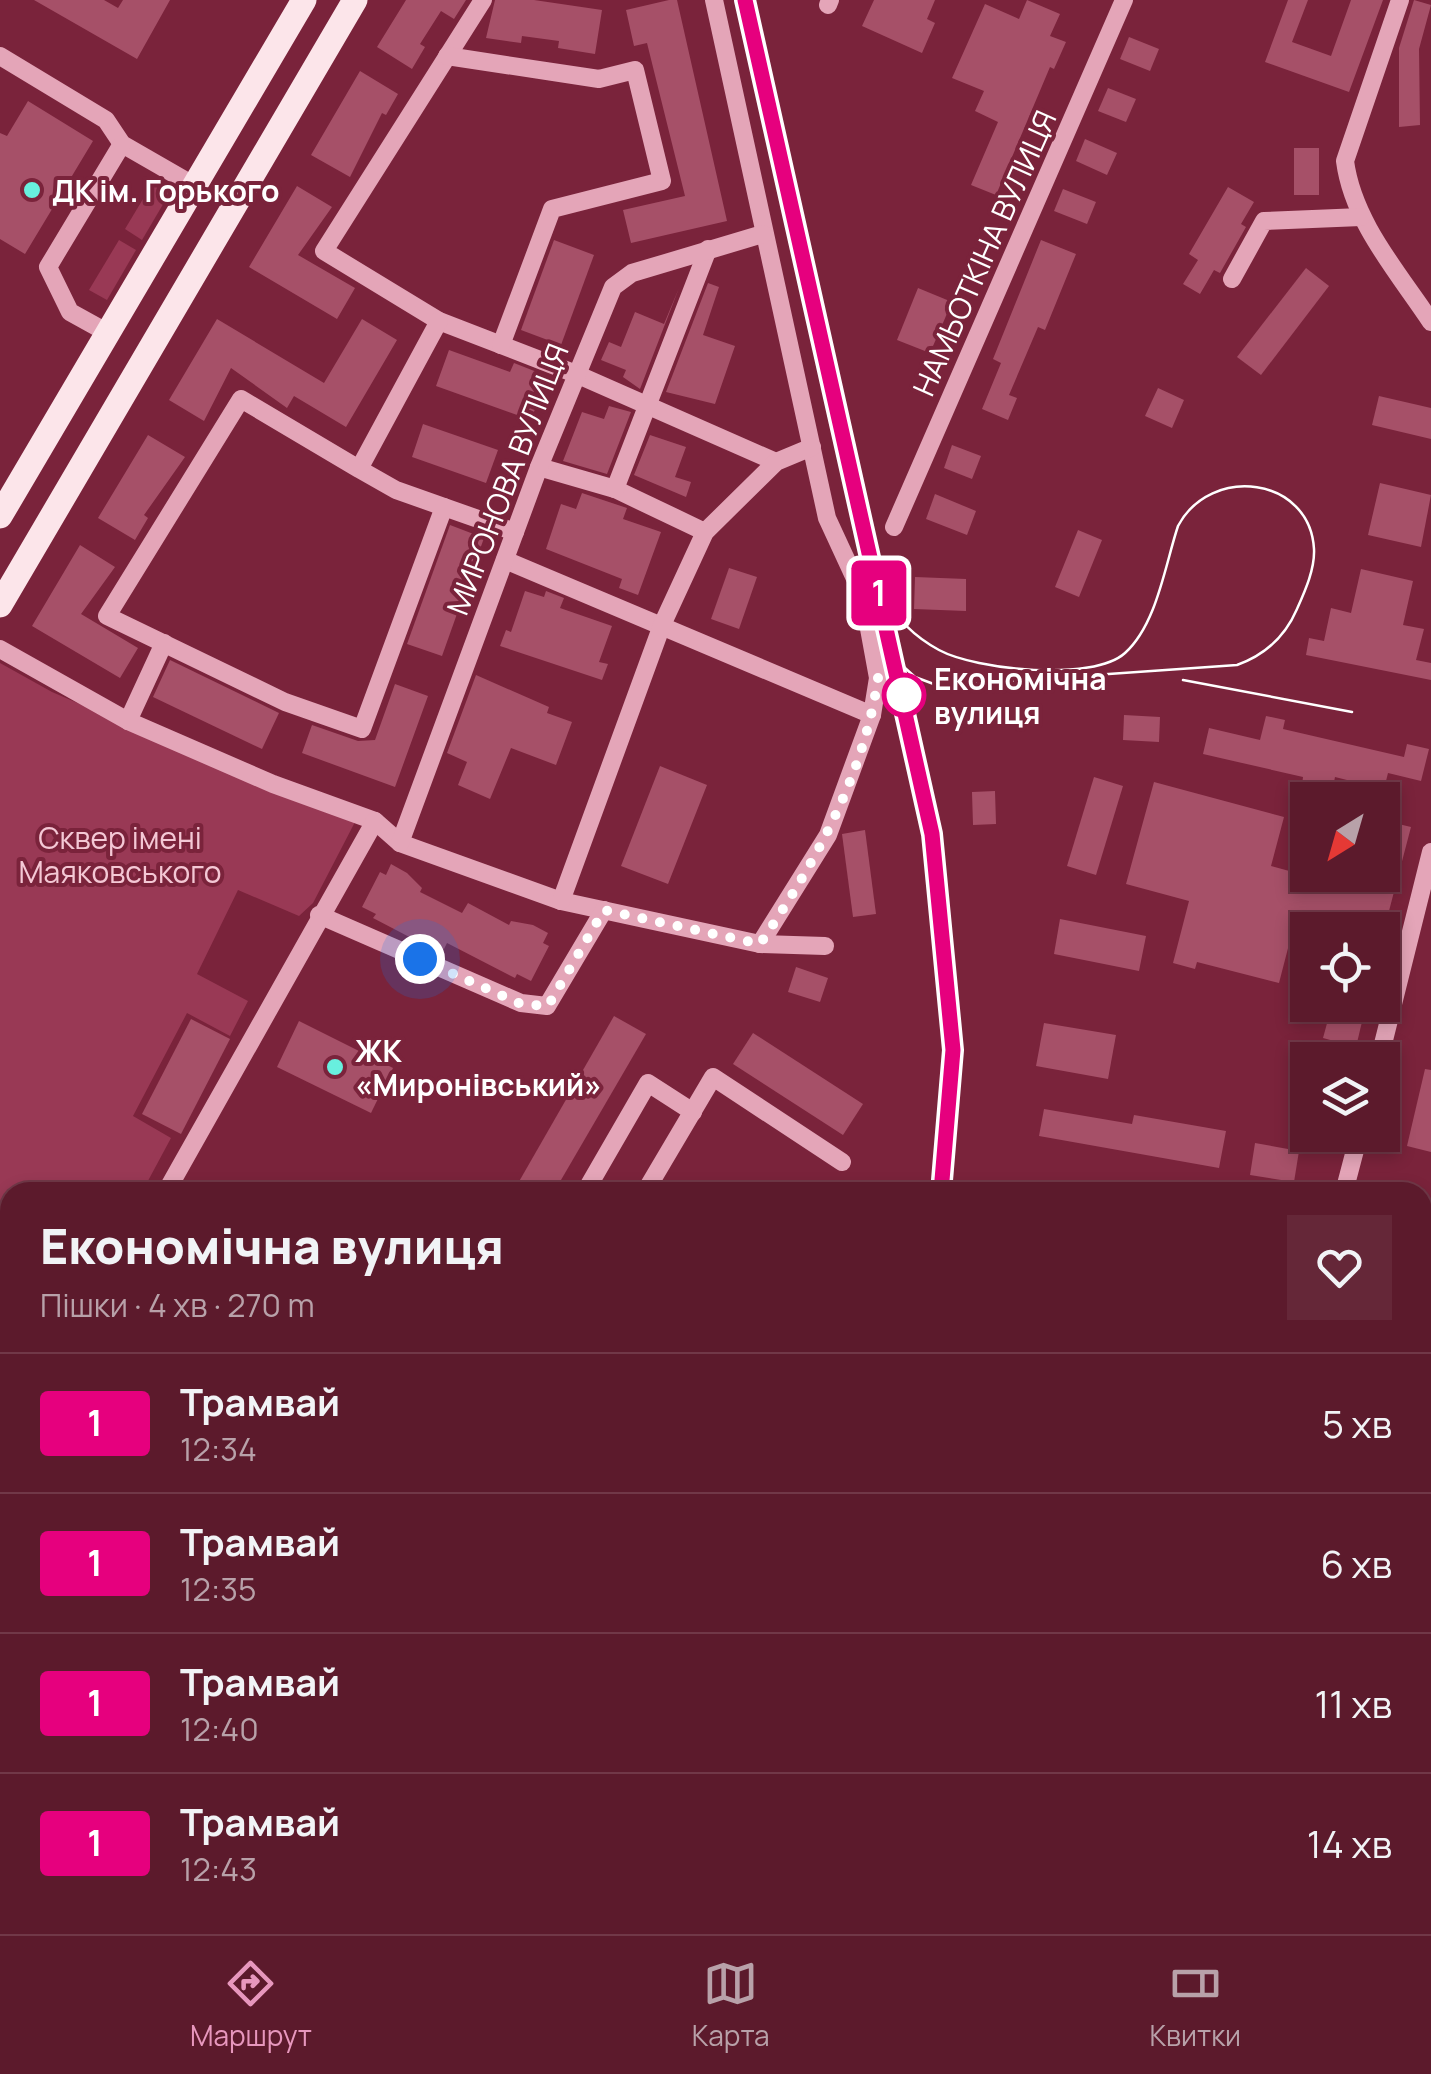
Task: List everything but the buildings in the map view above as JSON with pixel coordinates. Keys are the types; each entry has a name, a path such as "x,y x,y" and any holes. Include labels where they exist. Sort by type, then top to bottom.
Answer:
{"main road":[{"path":"0,516 304,0"},
{"path":"0,604 355,0"}],"street":[{"path":"483,0 324,251 438,321 576,374 776,462"},
{"path":"714,0 826,518 862,596 878,678 872,714 828,834 760,944"},
{"name":"НАМЬОТКІНА ВУЛИЦЯ","path":"894,527 1124,0"},
{"path":"1400,0 1346,162 1349,188 1362,217 1431,322"},
{"path":"0,56 106,120 122,144 194,186"},
{"path":"447,56 599,79 635,70 662,181 552,209 501,344"},
{"path":"108,333 70,312 48,268 122,144"},
{"path":"1232,279 1264,221 1362,217"},
{"name":"МИРОНОВА ВУЛИЦЯ","path":"400,843 539,466 620,279 763,234"},
{"path":"615,489 708,250"},
{"path":"359,469 438,321"},
{"path":"444,507 362,729 285,702 107,616 241,399 396,490 515,532"},
{"path":"561,901 662,625 705,532 776,462 812,447"},
{"path":"539,466 615,489 705,532"},
{"path":"505,560 872,714"},
{"path":"128,721 164,644"},
{"path":"0,649 128,721 273,784 375,821 400,843 561,901 760,944 825,946"},
{"path":"172,1182 375,821"},
{"path":"1384,1042 1431,852"},
{"path":"319,915 521,1004 548,1006 604,910"},
{"path":"651,1182 713,1077 842,1162"},
{"path":"591,1182 648,1083 692,1112"},
{"path":"1347,1182 1355,1152"}],"green space":[{"path":"155,179 172,189 142,240 125,229"},
{"path":"119,240 136,250 107,300 89,290"},
{"name":"Сквер імені Маяковського","path":"0,663 52,692 355,822 313,903 299,916 238,890 197,974 248,1001 230,1036 187,1013 133,1116 171,1138 147,1182 0,1182"}],"tram line":[{"path":"745,0 931,834 953,1050 942,1182"},
{"name":"1","path":"745,0 862,528 908,712 932,834 953,1050 942,1182"},
{"path":"886,597 915,634 956,657 1034,670 1088,668 1109,662 1136,641 1159,593 1178,526 1193,506 1213,493 1234,487 1257,487 1278,494 1296,506 1308,525 1314,549 1309,580 1286,628 1265,650 1237,665 939,686 915,677 894,658"},
{"path":"1183,680 1352,712"}],"place":[{"name":"ДК ім. Горького","path":"32,190"},
{"name":"Економічна вулиця","path":"904,695"},
{"name":"ЖК «Миронівський»","path":"335,1067"}],"route":[{"path":"420,959 521,1004 548,1006 604,910 760,944 828,834 872,714 878,678 904,695"}]}
